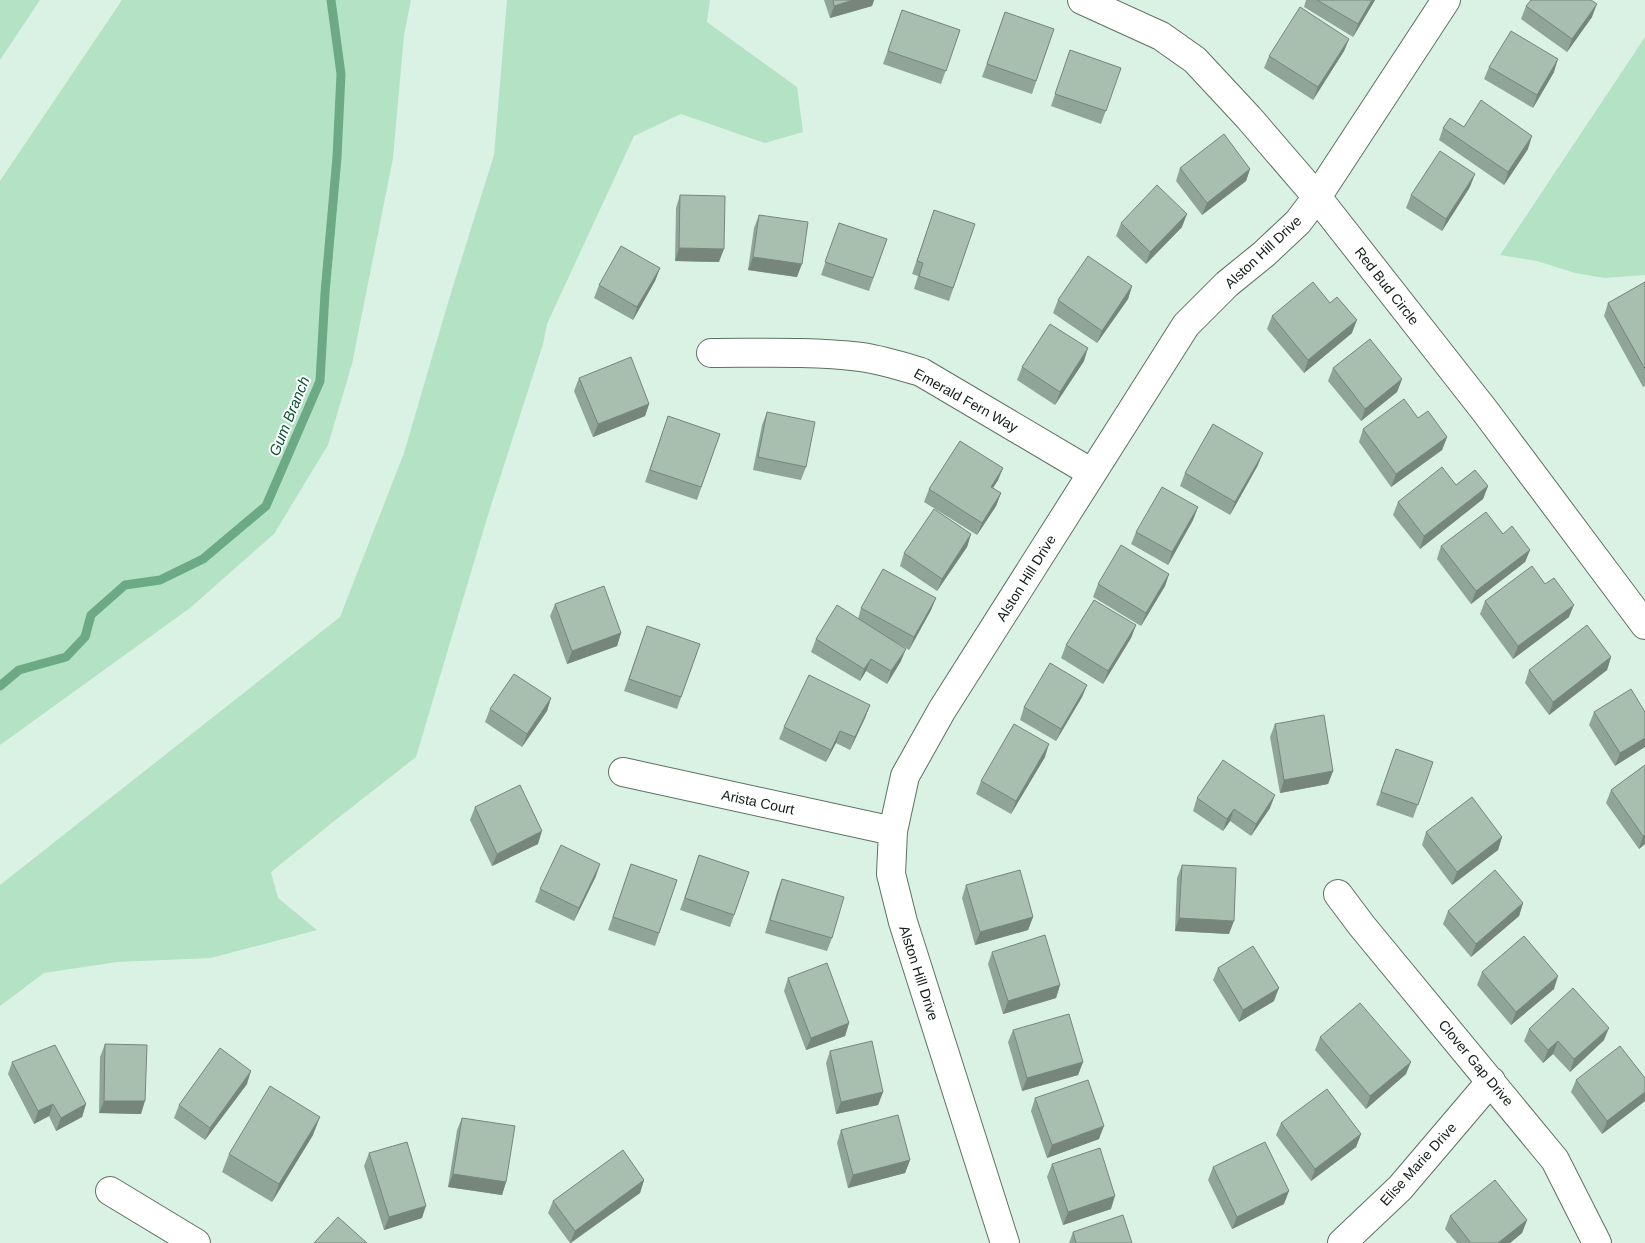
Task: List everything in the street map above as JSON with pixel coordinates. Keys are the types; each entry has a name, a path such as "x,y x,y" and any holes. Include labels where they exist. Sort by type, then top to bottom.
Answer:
{"street":[{"name":"Red Bud Circle","path":"1082,0 1162,36 1195,60 1248,118 1316,196 1485,411 1645,625"},
{"name":"Alston Hill Drive","path":"1005,1243 903,922 891,874 893,831 904,776 942,710 1186,325 1227,284 1264,254 1298,222 1446,0"},
{"name":"Emerald Fern Way","path":"711,353 811,353 861,357 921,372 1092,472"},
{"name":"Arista Court","path":"623,772 893,831"},
{"name":"Clover Gap Drive","path":"1338,894 1362,926 1555,1160 1597,1243"},
{"name":"Elise Marie Drive","path":"1342,1243 1400,1188 1491,1081"},
{"path":"110,1192 196,1243"}],"green space":[{"path":"0,0 40,0 0,60"},
{"path":"122,0 411,0 404,35 393,158 352,364 328,445 274,534 190,608 0,745 0,181"},
{"path":"507,0 710,0 707,22 797,87 803,132 765,143 681,114 634,136 547,324 543,344 488,515 416,757 271,872 278,898 317,930 211,958 117,962 44,973 0,1006 0,885 340,617 404,453 494,155"},
{"path":"1645,37 1645,275 1605,278 1575,273 1537,261 1500,255"}],"building":[{"path":"833,0 853,0 834,6"},
{"path":"1317,0 1372,0 1358,24"},
{"path":"1531,0 1591,0 1597,4 1572,39 1526,6"},
{"path":"1300,7 1349,39 1318,87 1269,56"},
{"path":"902,10 960,30 946,71 888,51"},
{"path":"1005,12 1054,29 1036,81 987,64"},
{"path":"1511,31 1558,59 1537,95 1489,67"},
{"path":"1070,50 1121,68 1106,111 1055,94"},
{"path":"1481,100 1532,136 1508,172 1443,128 1450,118 1464,127"},
{"path":"1224,134 1250,169 1207,203 1180,168"},
{"path":"1440,151 1475,174 1446,219 1411,195"},
{"path":"1157,185 1187,214 1150,252 1121,223"},
{"path":"680,195 725,196 724,249 679,248"},
{"path":"934,210 975,224 953,288 919,276 923,263 917,261"},
{"path":"759,215 808,222 802,264 753,257"},
{"path":"839,223 887,239 873,278 825,262"},
{"path":"621,246 660,268 637,307 599,285"},
{"path":"1088,256 1132,286 1102,331 1058,300"},
{"path":"1313,282 1330,303 1337,297 1357,320 1308,360 1272,316"},
{"path":"1645,282 1645,369 1608,303"},
{"path":"1050,324 1088,348 1060,392 1022,367"},
{"path":"1370,339 1402,379 1365,409 1333,368"},
{"path":"631,357 649,404 598,424 579,378"},
{"path":"1404,399 1418,418 1428,411 1447,437 1396,474 1363,429"},
{"path":"767,412 815,422 806,467 758,457"},
{"path":"668,416 720,434 701,487 650,470"},
{"path":"1213,424 1263,453 1235,502 1185,473"},
{"path":"960,441 1003,468 991,487 1001,493 982,523 929,489"},
{"path":"1442,467 1456,485 1475,470 1488,486 1424,536 1398,502"},
{"path":"1162,487 1198,507 1172,552 1136,532"},
{"path":"934,509 971,534 942,579 904,553"},
{"path":"1486,512 1503,534 1512,526 1530,550 1476,591 1441,546"},
{"path":"1121,545 1169,574 1146,613 1098,584"},
{"path":"1532,566 1545,584 1554,578 1574,605 1518,646 1485,601"},
{"path":"883,569 936,598 914,637 861,608"},
{"path":"604,586 621,633 572,651 555,604"},
{"path":"1094,600 1136,625 1108,671 1066,645"},
{"path":"837,605 906,649 891,671 871,659 864,669 816,639"},
{"path":"1587,625 1611,657 1553,702 1529,670"},
{"path":"647,626 700,644 681,697 629,679"},
{"path":"1050,663 1087,685 1061,729 1024,707"},
{"path":"514,674 551,698 527,734 490,709"},
{"path":"809,675 870,705 855,737 840,731 831,750 784,727"},
{"path":"1631,689 1645,712 1645,738 1620,753 1594,712"},
{"path":"1324,715 1333,771 1284,780 1275,724"},
{"path":"1014,724 1049,744 1016,801 981,781"},
{"path":"1396,749 1433,762 1418,805 1381,792"},
{"path":"1223,760 1275,795 1256,824 1234,809 1227,819 1197,798"},
{"path":"1645,765 1645,835 1643,836 1611,790"},
{"path":"520,785 542,831 497,854 475,807"},
{"path":"1472,797 1502,837 1457,872 1426,832"},
{"path":"561,845 600,864 579,908 540,889"},
{"path":"699,855 749,872 734,915 685,898"},
{"path":"631,864 677,880 659,933 613,917"},
{"path":"1182,865 1236,868 1234,921 1179,918"},
{"path":"1020,870 1033,917 980,932 966,885"},
{"path":"1495,870 1523,903 1476,944 1448,911"},
{"path":"782,879 844,897 832,938 770,920"},
{"path":"1045,935 1060,985 1008,1001 992,952"},
{"path":"1524,936 1558,976 1516,1012 1482,972"},
{"path":"1253,946 1279,988 1243,1010 1218,968"},
{"path":"827,963 849,1023 811,1038 788,978"},
{"path":"1573,988 1609,1028 1574,1059 1558,1041 1548,1050 1529,1029"},
{"path":"1360,1003 1411,1062 1370,1096 1320,1037"},
{"path":"1069,1014 1083,1062 1027,1078 1013,1030"},
{"path":"872,1041 883,1092 841,1102 830,1051"},
{"path":"105,1044 147,1045 145,1101 104,1101"},
{"path":"55,1045 86,1104 61,1118 53,1104 38,1111 12,1062"},
{"path":"1620,1046 1645,1078 1645,1092 1607,1121 1576,1080"},
{"path":"220,1048 251,1071 210,1128 179,1105"},
{"path":"1088,1080 1104,1126 1052,1145 1035,1098"},
{"path":"270,1086 320,1117 279,1184 229,1154"},
{"path":"1327,1089 1361,1134 1315,1169 1281,1123"},
{"path":"898,1115 910,1160 853,1175 841,1130"},
{"path":"462,1118 515,1126 506,1182 453,1174"},
{"path":"407,1142 426,1206 389,1217 369,1153"},
{"path":"1265,1142 1289,1191 1237,1217 1213,1167"},
{"path":"1100,1148 1115,1196 1068,1212 1052,1164"},
{"path":"623,1150 644,1180 575,1231 553,1201"},
{"path":"1495,1180 1527,1220 1498,1243 1471,1243 1450,1216"},
{"path":"1123,1215 1132,1243 1076,1243 1073,1232"},
{"path":"338,1217 367,1243 314,1243"}],"waterway":[{"name":"Gum Branch","path":"0,686 19,670 66,657 85,637 91,615 125,585 160,580 203,559 266,506 320,381 325,293 337,157 341,74 331,0"}]}
